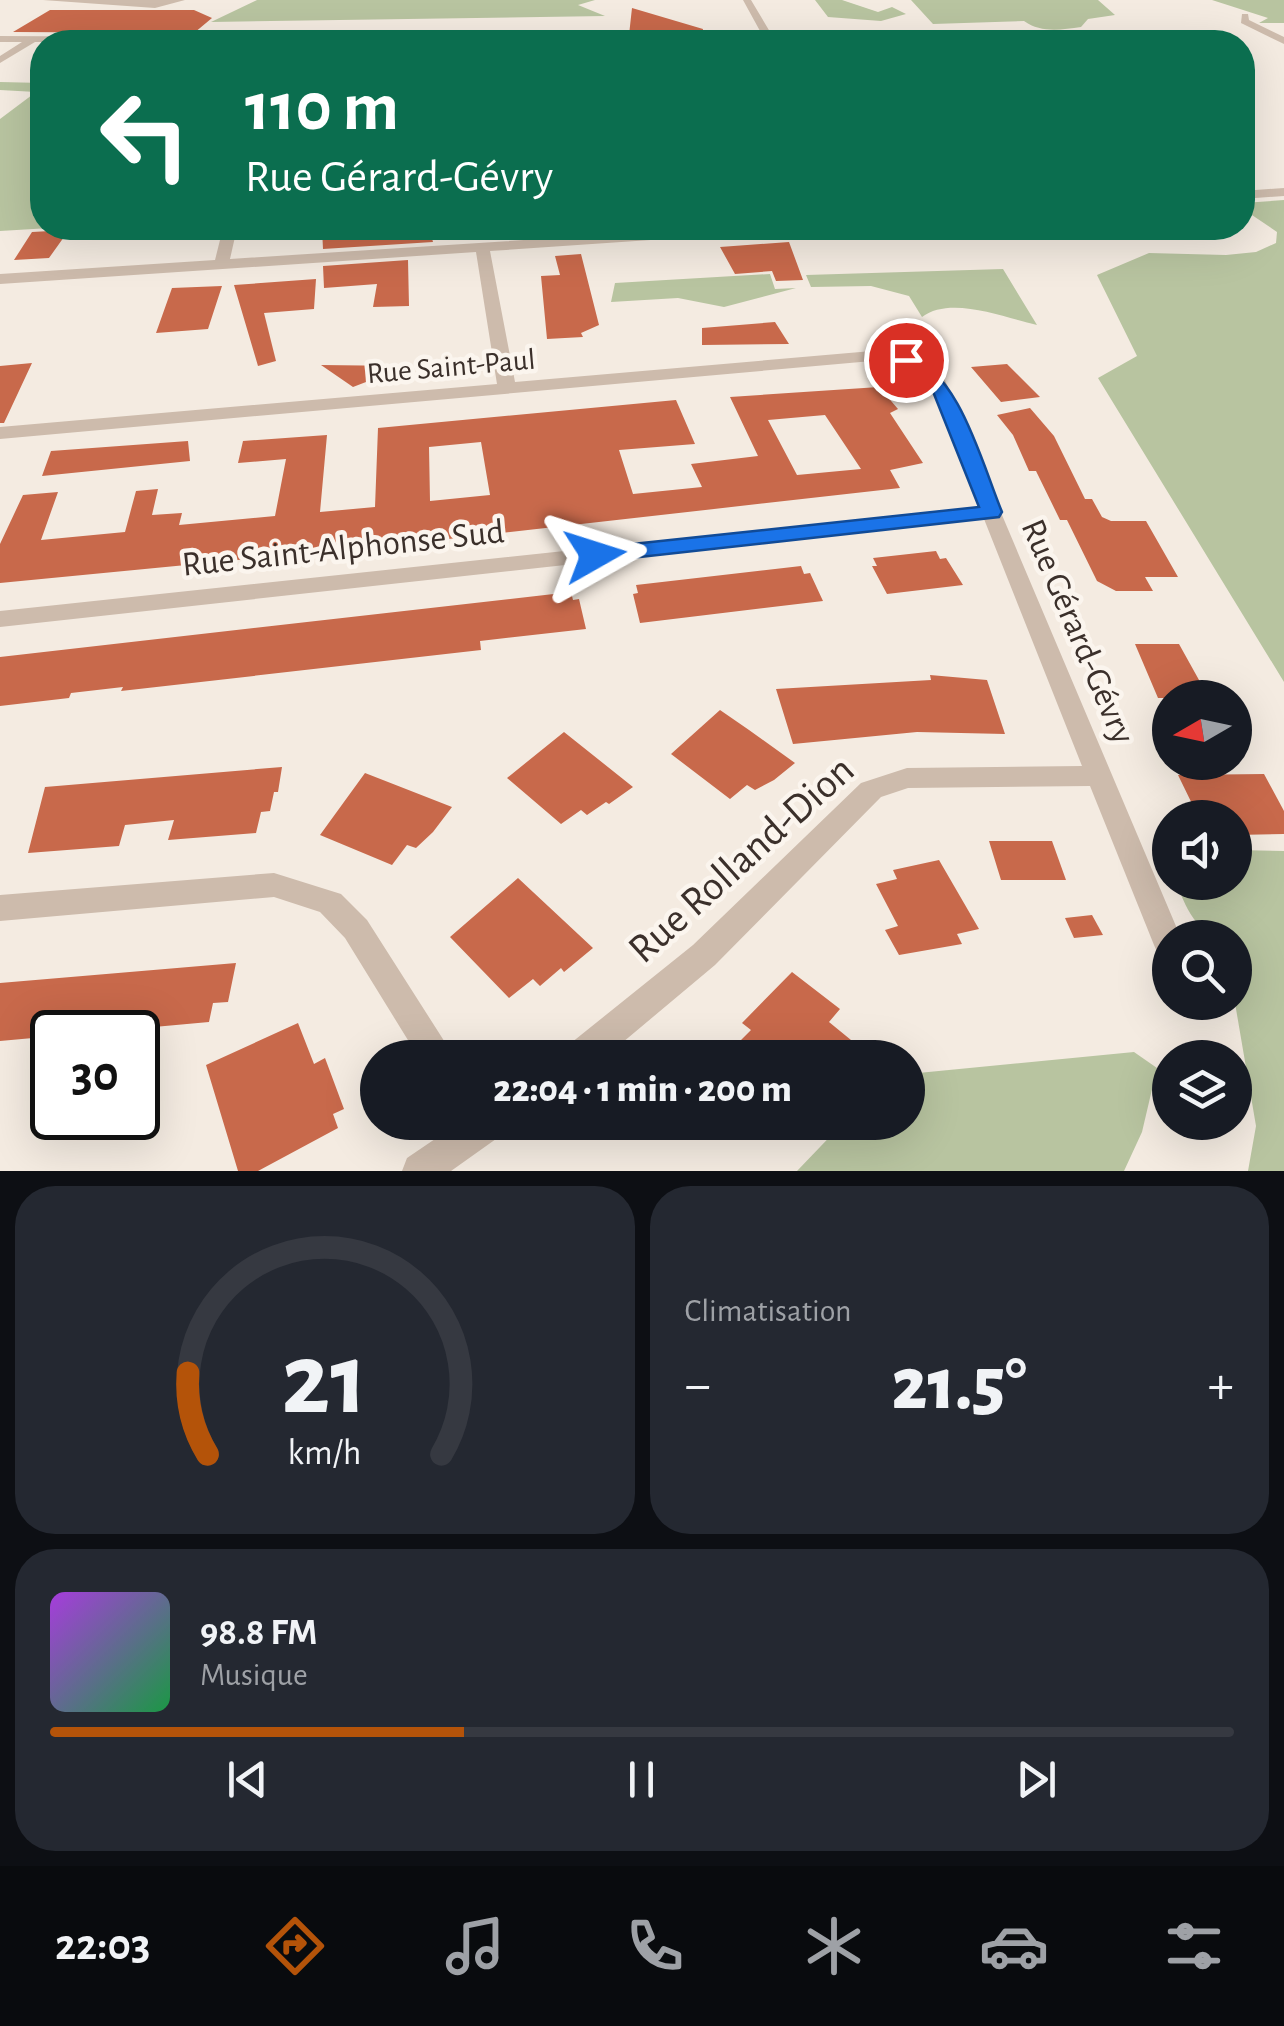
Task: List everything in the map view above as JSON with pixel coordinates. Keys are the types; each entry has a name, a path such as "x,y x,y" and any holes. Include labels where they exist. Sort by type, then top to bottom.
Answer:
{"street":[{"path":"48,0 160,4 181,0"},
{"path":"747,0 764,30"},
{"path":"1244,16 1244,21 1284,41"},
{"path":"0,39 30,40"},
{"path":"0,60 30,42"},
{"path":"1255,194 1284,192"},
{"path":"222,264 227,240"},
{"path":"0,280 577,240"},
{"path":"482,246 508,388"},
{"name":"Rue Saint-Paul","path":"0,433 872,356 906,360"},
{"name":"Rue Gérard-Gévry","path":"906,360 923,367 938,382 1159,920"},
{"name":"Rue Saint-Alphonse Sud","path":"0,619 992,512"},
{"name":"Rue Rolland-Dion","path":"600,1040 704,955 871,790 917,778 1101,776"},
{"path":"0,908 253,885 313,894 345,915 356,929 427,1040"},
{"path":"420,1171 463,1140"}],"green space":[{"path":"257,0 595,0 578,5 605,16 211,22"},
{"path":"815,0 842,0 878,12 892,7 906,14 881,21 828,17"},
{"path":"911,0 1098,0 1115,15 1088,19 1081,27 1058,30 1024,21 933,24"},
{"path":"1212,0 1284,0 1284,23 1259,23 1268,18"},
{"path":"0,82 30,83 30,92 0,90"},
{"path":"30,96 30,229 0,231 0,119"},
{"path":"1284,200 1284,682 1098,378 1137,356 1097,275 1149,253 1226,255 1256,252 1276,243 1277,232 1255,217 1255,202"},
{"path":"1003,269 1037,325 963,308 934,311 922,317 909,296 871,286 811,287 806,275"},
{"path":"770,274 775,289 796,288 724,307 678,298 611,302 615,283"},
{"path":"1252,850 1284,851 1284,1171 1248,1171 1256,1126 1252,1040 1241,1040 1238,1020 1252,1020 1252,920 1195,920 1184,900 1252,900"},
{"path":"1134,1052 1152,1065 1152,1089 1142,1132 1124,1171 797,1171 827,1140 925,1140 925,1072"}],"building":[{"path":"632,8 703,29 703,30 630,30"},
{"path":"50,10 194,10 212,18 198,30 13,32"},
{"path":"30,235 30,240 62,240 49,258 14,260"},
{"path":"323,240 433,242 323,249"},
{"path":"789,242 803,280 776,281 772,271 735,274 720,247"},
{"path":"581,254 599,325 581,333 583,337 547,339 541,276 560,275 555,256"},
{"path":"408,260 409,306 373,307 377,284 324,288 323,266"},
{"path":"316,279 314,309 264,313 276,361 258,366 234,285"},
{"path":"222,286 208,329 156,333 172,288"},
{"path":"775,322 789,344 702,345 702,328"},
{"path":"32,363 4,423 0,423 0,366"},
{"path":"1007,364 1040,397 1001,402 971,367"},
{"path":"321,365 405,366 405,367 353,387"},
{"path":"879,387 898,409 890,413 923,463 890,470 900,488 422,542 0,583 0,544 23,495 58,492 41,540 125,532 136,491 158,489 152,515 182,513 179,525 275,516 286,459 238,463 243,441 327,435 320,512 375,507 378,428 676,400 695,444 619,450 633,494 702,487 691,464 758,456 730,397","holes":["825,415 861,469 797,475 768,420","481,442 490,495 430,501 429,447"]},
{"path":"1030,408 1054,436 1085,499 1092,499 1102,517 1111,521 1146,521 1178,577 1145,577 1153,591 1116,591 1097,581 1067,520 1060,520 1036,471 1029,471 1013,435 997,415"},
{"path":"188,441 190,461 42,476 51,451"},
{"path":"936,551 940,559 946,558 963,585 887,594 872,566 877,566 873,558"},
{"path":"801,566 804,574 810,573 823,601 640,623 633,594 638,593 636,585"},
{"path":"571,592 573,600 579,599 586,629 480,641 481,650 121,691 123,687 71,693 69,698 0,706 0,657"},
{"path":"1135,644 1179,644 1199,680 1152,680 1152,684"},
{"path":"930,675 987,680 1005,734 917,732 793,744 776,689 931,680"},
{"path":"720,710 795,763 774,780 755,790 747,785 730,799 671,754"},
{"path":"564,732 633,787 609,804 606,802 587,815 581,810 561,824 507,778"},
{"path":"282,767 278,792 274,792 270,811 261,812 256,833 168,840 174,820 125,825 119,846 28,853 45,787"},
{"path":"365,773 452,807 433,832 416,848 407,845 392,865 320,835"},
{"path":"1252,774 1264,774 1284,811 1284,834 1252,835 1252,800 1190,800 1180,780 1252,780"},
{"path":"989,841 1052,841 1066,880 1001,880"},
{"path":"939,860 979,929 957,934 962,944 899,955 885,930 898,926 876,884 897,879 893,870"},
{"path":"518,878 593,948 564,972 561,968 540,986 533,979 509,998 450,937"},
{"path":"1092,915 1103,935 1074,938 1065,918"},
{"path":"236,963 228,1002 213,1003 209,1022 160,1026 160,1010 30,1010 30,1038 0,1041 0,983"},
{"path":"792,972 840,1009 829,1022 851,1040 741,1040 751,1030 742,1023"},
{"path":"298,1023 314,1064 325,1058 344,1109 333,1114 338,1128 258,1171 238,1171 206,1065"}],"route":[{"path":"595,555 992,512 938,382 923,367 906,360"}]}
